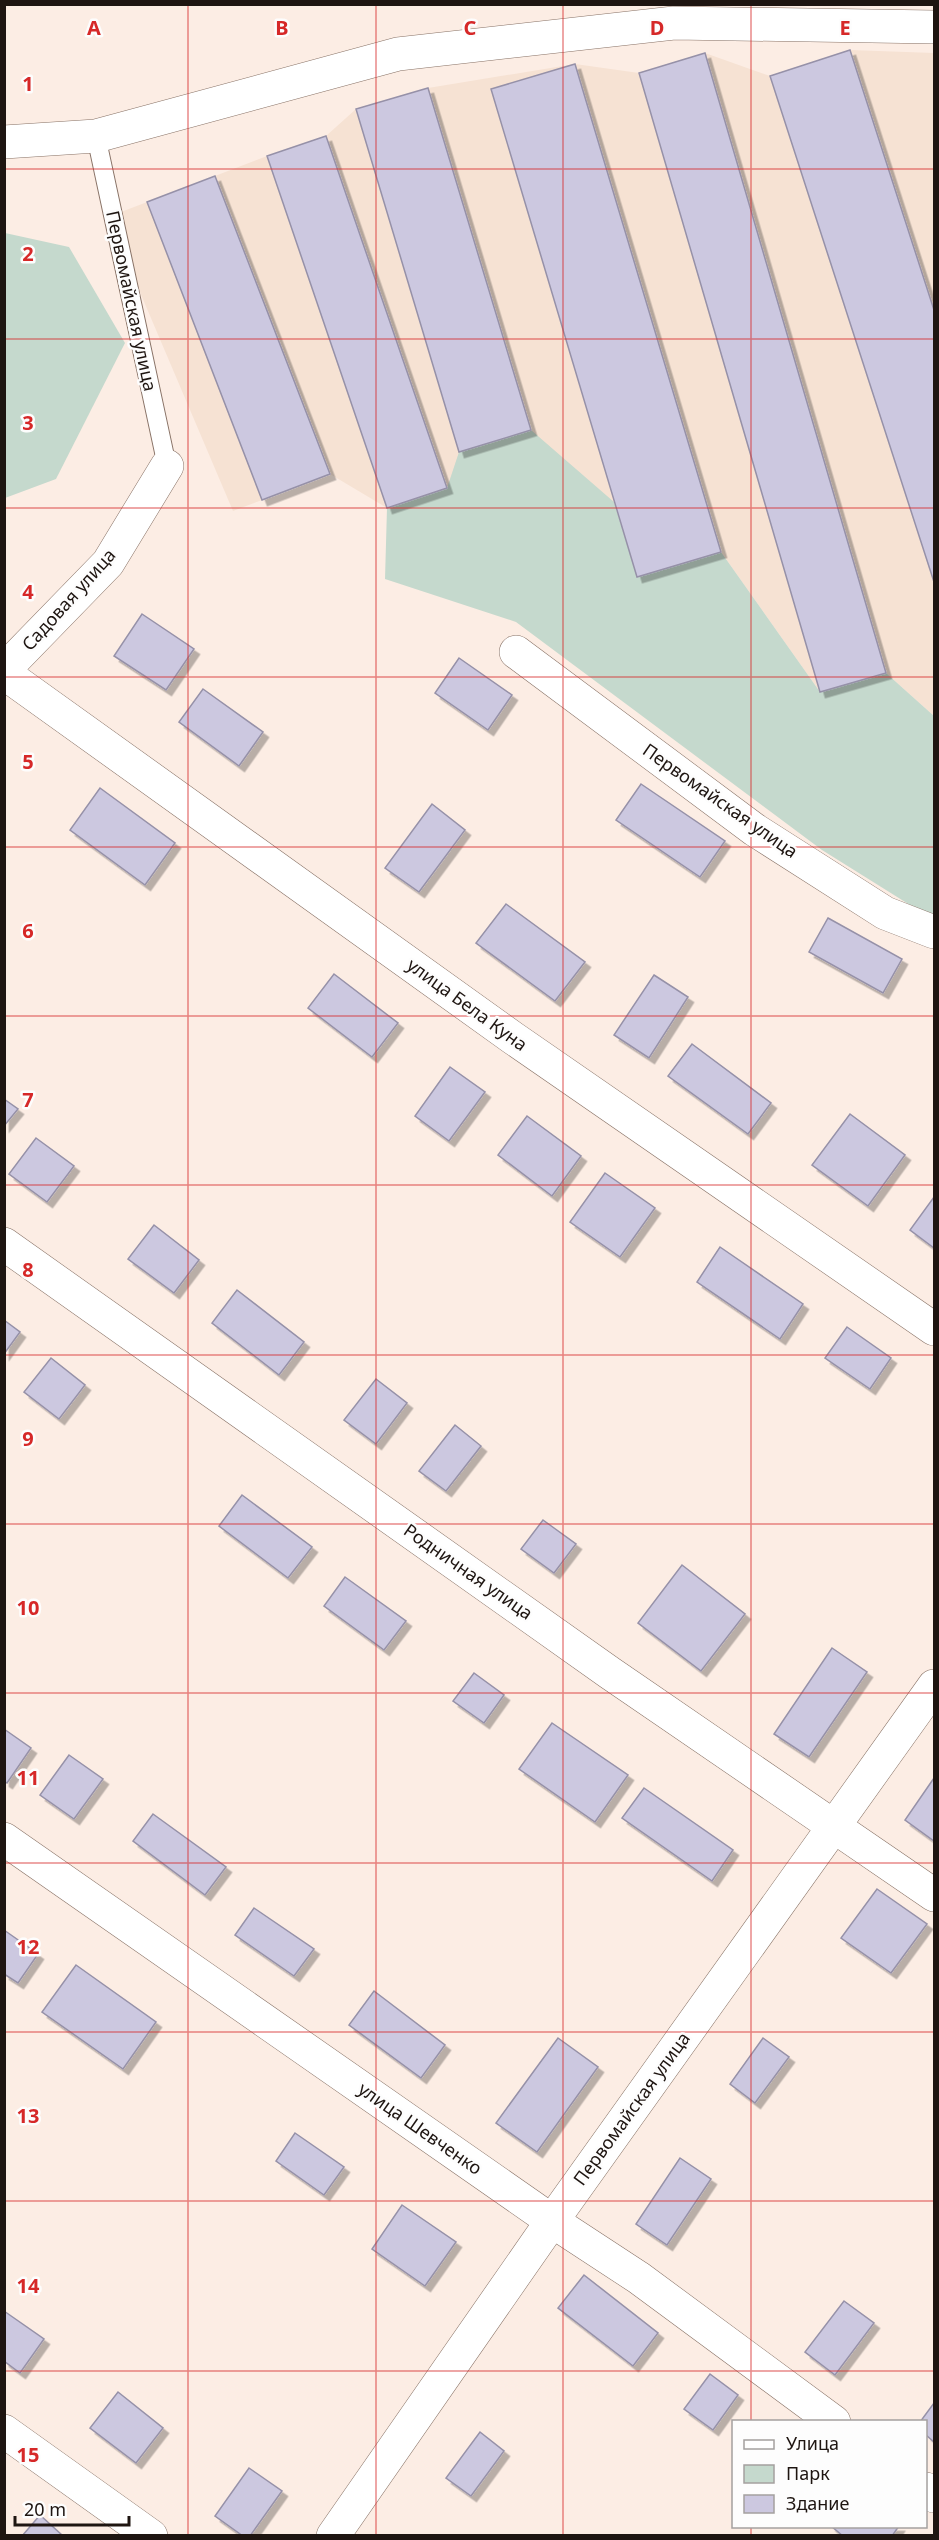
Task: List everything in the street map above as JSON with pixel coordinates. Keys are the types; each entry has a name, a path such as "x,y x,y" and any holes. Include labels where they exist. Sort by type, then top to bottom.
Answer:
{"street":[{"path":"4,142 96,135 398,54 674,23 934,27"},
{"name":"Садовая улица","path":"4,672 108,563 167,466"},
{"name":"Первомайская улица","path":"516,652 754,830 885,913 934,932"},
{"name":"улица Бела Куна","path":"4,672 513,1038 934,1329"},
{"name":"Родничная улица","path":"4,1244 610,1673 934,1895"},
{"name":"Первомайская улица","path":"333,2535 552,2221 934,1686"},
{"name":"улица Шевченко","path":"4,1839 552,2221 639,2278 833,2420"},
{"path":"4,2431 151,2535"}],"lane":[{"name":"Первомайская улица","path":"96,135 167,466"}],"shaded area":[{"path":"850,50 934,53 934,716 886,673 820,692 721,552 637,577 614,502 447,488 387,508 330,474 233,511 108,217 267,156 326,136 356,109 428,88 575,64 639,73 705,53 770,76"}],"green space":[{"path":"5,233 69,247 125,343 56,479 5,498"},
{"path":"531,430 614,502 637,576 721,552 820,692 886,673 934,716 934,920 822,850 516,622 385,579 387,508 447,488 459,452"}],"building":[{"path":"850,50 934,310 934,582 770,76"},
{"path":"705,53 886,673 820,692 639,73"},
{"path":"575,64 721,552 637,577 491,89"},
{"path":"428,88 531,430 459,452 356,109"},
{"path":"326,136 447,488 387,508 267,156"},
{"path":"215,176 330,474 262,500 147,202"},
{"path":"142,614 194,649 166,690 114,656"},
{"path":"459,658 512,695 488,730 435,693"},
{"path":"203,689 263,732 239,766 179,722"},
{"path":"641,784 725,841 700,877 616,820"},
{"path":"100,788 175,843 145,885 70,830"},
{"path":"432,804 465,830 419,892 385,868"},
{"path":"506,904 585,962 555,1001 476,943"},
{"path":"828,918 902,959 883,993 809,952"},
{"path":"334,974 398,1023 372,1057 308,1008"},
{"path":"654,975 688,997 649,1058 614,1035"},
{"path":"692,1044 771,1103 748,1134 668,1076"},
{"path":"450,1067 485,1092 449,1141 415,1116"},
{"path":"4,1099 18,1109 4,1126"},
{"path":"850,1114 905,1155 868,1206 812,1165"},
{"path":"527,1116 581,1156 552,1196 498,1155"},
{"path":"36,1138 74,1166 47,1202 9,1174"},
{"path":"605,1173 655,1208 620,1257 570,1222"},
{"path":"934,1197 934,1248 910,1230"},
{"path":"154,1225 199,1260 174,1293 128,1259"},
{"path":"720,1247 803,1304 780,1339 697,1282"},
{"path":"237,1290 304,1342 279,1375 212,1323"},
{"path":"4,1320 20,1332 4,1354"},
{"path":"847,1327 891,1358 870,1389 825,1358"},
{"path":"51,1358 85,1385 59,1419 24,1392"},
{"path":"376,1379 407,1403 376,1444 344,1420"},
{"path":"455,1425 481,1446 446,1491 419,1471"},
{"path":"242,1495 312,1547 288,1578 219,1526"},
{"path":"543,1520 576,1544 554,1573 521,1549"},
{"path":"682,1565 745,1614 701,1671 638,1623"},
{"path":"345,1577 406,1621 384,1650 324,1606"},
{"path":"832,1648 867,1672 809,1757 774,1734"},
{"path":"474,1673 504,1695 484,1723 453,1701"},
{"path":"552,1723 628,1775 595,1822 519,1769"},
{"path":"4,1729 31,1748 7,1783 4,1781"},
{"path":"69,1755 103,1779 74,1819 40,1795"},
{"path":"934,1778 934,1841 905,1820"},
{"path":"644,1788 733,1850 712,1881 622,1818"},
{"path":"153,1814 226,1867 205,1895 133,1841"},
{"path":"877,1889 927,1924 891,1973 841,1938"},
{"path":"254,1908 314,1949 294,1976 235,1935"},
{"path":"4,1930 38,1954 18,1983 4,1974"},
{"path":"76,1965 156,2022 123,2069 42,2012"},
{"path":"374,1991 445,2045 421,2078 349,2025"},
{"path":"558,2038 598,2067 537,2152 496,2123"},
{"path":"763,2038 789,2057 755,2103 730,2084"},
{"path":"295,2133 344,2167 324,2195 276,2161"},
{"path":"680,2158 711,2179 667,2245 636,2224"},
{"path":"402,2205 456,2242 425,2286 372,2249"},
{"path":"584,2275 658,2333 633,2366 558,2308"},
{"path":"844,2301 874,2323 835,2375 805,2352"},
{"path":"4,2311 44,2339 20,2373 4,2361"},
{"path":"710,2374 738,2395 713,2430 684,2409"},
{"path":"118,2392 163,2428 136,2463 90,2428"},
{"path":"934,2403 934,2442 927,2436 927,2420 921,2420"},
{"path":"480,2432 504,2451 471,2496 446,2478"},
{"path":"249,2468 282,2491 250,2536 243,2536 215,2516"},
{"path":"40,2515 63,2536 22,2536"},
{"path":"833,2528 898,2528 892,2536 843,2536"}]}
